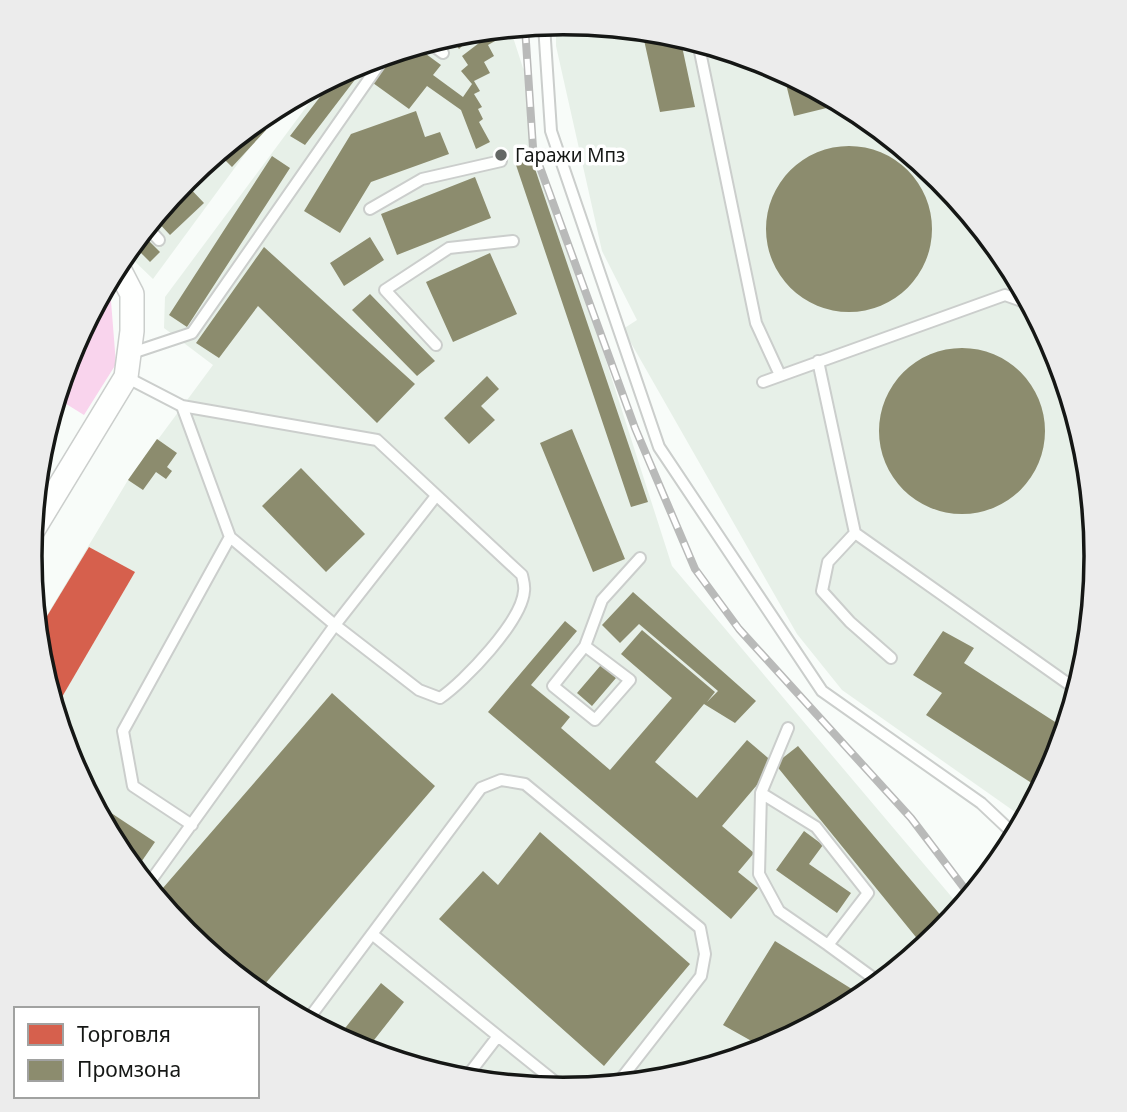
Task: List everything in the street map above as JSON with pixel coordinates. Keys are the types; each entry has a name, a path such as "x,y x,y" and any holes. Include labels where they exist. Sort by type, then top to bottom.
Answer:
{"street":[{"path":"45,510 126,377 132,294 123,277"}],"lane":[{"path":"545,36 551,131 659,447 822,691 981,803 1008,828"},
{"path":"440,50 443,53"},
{"path":"700,54 756,324 780,375"},
{"path":"130,342 192,333 374,71"},
{"path":"370,209 422,179 501,161"},
{"path":"154,234 159,240"},
{"path":"436,345 385,290 449,248 513,241"},
{"path":"763,382 1006,295 1017,299"},
{"path":"818,361 855,533 1068,684"},
{"path":"126,377 182,406 377,440 522,575 524,592 515,617 458,685 440,698 419,690 335,625 230,537 182,406"},
{"path":"154,878 335,625 436,496"},
{"path":"855,533 828,562 822,592 850,622 891,658"},
{"path":"192,825 133,786 123,731 230,537"},
{"path":"585,646 630,680 595,720 553,686 585,646 601,600 640,558"},
{"path":"788,728 761,793 760,874 779,911 871,976"},
{"path":"313,1013 481,788 501,780 525,783 700,928 705,954 701,976 625,1074"},
{"path":"761,793 816,827 869,893 828,945"},
{"path":"372,934 549,1077"},
{"path":"473,1069 498,1036"}],"shaded area":[{"path":"556,35 564,35 632,39 665,45 731,63 763,75 824,105 881,143 932,188 977,239 1015,296 1045,357 1067,421 1080,488 1084,556 1080,624 1067,691 1045,755 1017,813 842,690 797,634 623,329 637,320 602,251 556,46"},
{"path":"513,37 523,68 529,73 536,143 672,566 955,900 907,948 853,989 824,1007 763,1037 731,1049 632,1073 529,1076 495,1073 429,1059 364,1037 333,1023 274,989 246,969 220,948 172,900 130,845 112,816 82,755 70,723 60,691 47,624 46,616 128,480 213,365 164,328 165,297 311,101 396,63 462,45"},
{"path":"261,132 153,279 134,261 150,239 195,188 220,164"},
{"path":"110,299 116,364 84,415 65,404 82,357"}],"building: Торговля":[{"path":"89,547 135,572 62,697 46,617"}],"building: Промзона":[{"path":"499,39 488,45 494,56 484,62 490,73 474,81 480,91 474,94 482,107 478,109 483,119 479,122 490,142 476,149 461,110 427,86 409,109 373,83 385,67 426,54 441,65 433,75 463,97 472,84 461,71 468,65 462,56 481,42"},
{"path":"644,41 683,49 695,107 660,112"},
{"path":"356,79 305,145 290,136 321,95"},
{"path":"786,86 828,108 794,116"},
{"path":"416,111 425,137 440,132 449,154 371,182 340,233 304,211 351,134"},
{"path":"265,129 266,130 232,167 225,160"},
{"path":"849,146 881,152 908,170 926,197 932,229 926,261 908,288 881,306 849,312 817,306 790,288 772,261 766,229 772,197 790,170 817,152"},
{"path":"272,156 290,168 187,327 169,315"},
{"path":"531,157 648,502 631,507 515,162"},
{"path":"475,177 491,218 397,255 381,214"},
{"path":"192,191 204,203 170,235 161,225"},
{"path":"370,237 384,260 344,286 330,263"},
{"path":"149,241 160,252 150,262 140,252"},
{"path":"264,247 415,384 377,423 258,306 219,358 196,343"},
{"path":"490,253 517,314 453,342 426,282"},
{"path":"370,294 435,361 417,376 352,310"},
{"path":"962,348 994,354 1021,372 1039,399 1045,431 1039,463 1021,490 994,508 962,514 930,508 903,490 885,463 879,431 885,399 903,372 930,354"},
{"path":"487,376 499,389 481,406 495,420 469,444 444,418"},
{"path":"572,429 625,559 593,572 540,443"},
{"path":"157,439 177,453 167,467 172,471 166,479 156,472 143,490 128,480"},
{"path":"301,468 365,534 326,572 262,506"},
{"path":"633,592 756,701 735,723 704,704 655,762 697,798 747,740 775,764 722,826 754,853 738,872 758,888 731,919 488,712 565,621 577,631 531,685 570,717 561,728 610,770 672,698 621,654 642,630 715,692 707,702 718,691 639,624 620,643 602,625"},
{"path":"943,631 974,648 964,663 1057,723 1032,783 926,715 942,693 913,675"},
{"path":"601,665 616,678 592,706 577,693"},
{"path":"332,693 435,786 266,983 220,948 163,888"},
{"path":"798,746 941,915 917,938 775,764"},
{"path":"110,812 155,842 142,861"},
{"path":"804,831 823,845 809,864 851,893 837,913 776,870"},
{"path":"540,832 690,964 604,1066 439,919 483,871 498,885"},
{"path":"775,941 852,989 794,1023 752,1041 723,1025"},
{"path":"381,983 404,1002 374,1041 345,1028"}],"railway":[{"path":"526,36 533,148 635,428 695,569 739,629 911,818 964,888"}],"place":[{"name":"Гаражи Мпз","path":"501,155"}]}
